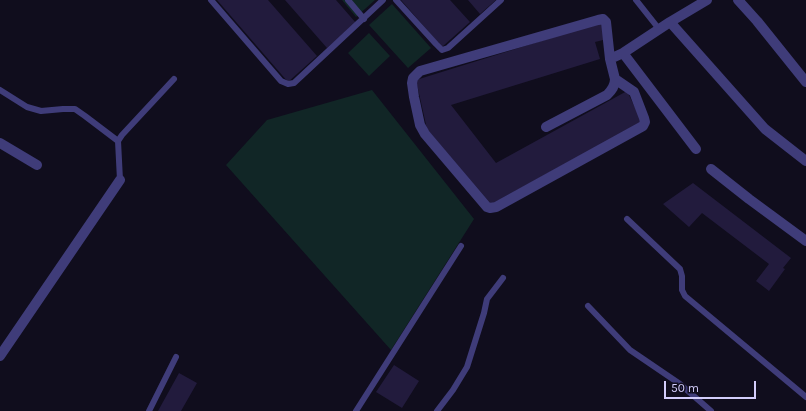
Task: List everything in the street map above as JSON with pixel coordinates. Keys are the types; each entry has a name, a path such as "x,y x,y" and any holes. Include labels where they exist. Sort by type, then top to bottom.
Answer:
{"street":[{"path":"610,59 623,53 707,0"},
{"path":"738,0 757,21 806,82"},
{"path":"546,126 607,95 615,85 610,59 607,26 603,19 420,71 413,78 412,83 414,97 420,125 425,134 487,207 490,208 496,207 643,126 645,122 644,118 634,92 615,79"},
{"path":"670,22 765,129 806,161"},
{"path":"623,53 696,149"},
{"path":"0,143 37,165"},
{"path":"711,169 749,200 806,241"},
{"path":"0,356 120,180"}],"lane":[{"path":"211,0 281,81 288,84 294,84 383,0"},
{"path":"348,0 364,18"},
{"path":"396,0 442,50 448,48 501,0"},
{"path":"636,0 659,29"},
{"path":"120,180 118,141 174,79"},
{"path":"0,90 27,107 41,111 75,109 118,141"},
{"path":"627,219 680,269 682,276 682,290 685,296 806,397"},
{"path":"356,411 461,246"},
{"path":"437,411 453,390 467,367 487,299 503,278"},
{"path":"588,306 630,350 680,384 711,411"},
{"path":"149,411 176,357"}],"green space":[{"path":"342,0 375,0 356,17"},
{"path":"392,4 431,48 408,68 369,25"},
{"path":"369,33 390,56 369,76 348,53"},
{"path":"372,90 474,219 391,350 226,165 267,120"}],"building":[{"path":"217,0 268,0 317,56 288,82"},
{"path":"285,0 336,0 356,23 327,48"},
{"path":"401,0 450,0 470,22 442,47"},
{"path":"468,0 496,0 480,14"},
{"path":"602,22 607,39 595,42 600,59 451,105 496,163 627,91 642,122 491,204 427,129 416,80"},
{"path":"693,183 791,258 769,291 756,281 769,264 702,213 689,227 663,204"},
{"path":"394,365 419,381 402,408 376,392"},
{"path":"179,373 197,383 181,411 158,411"}]}
